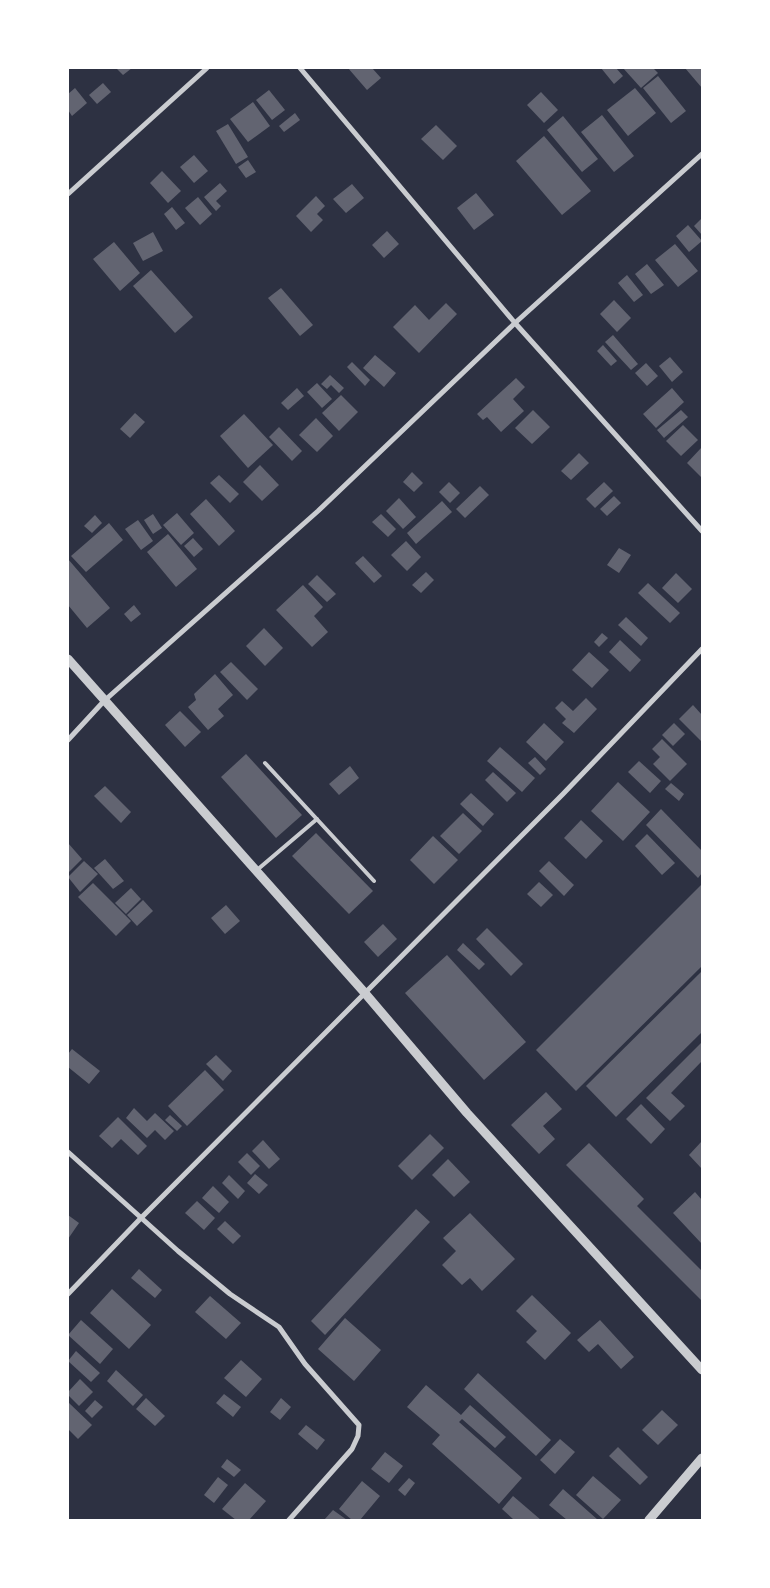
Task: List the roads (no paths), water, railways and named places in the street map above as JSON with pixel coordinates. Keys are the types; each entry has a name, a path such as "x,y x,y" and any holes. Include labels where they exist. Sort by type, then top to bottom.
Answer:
{"street":[{"path":"68,194 207,68"},
{"path":"300,68 515,322 702,530"},
{"path":"68,740 104,701 318,510 515,322 702,154"},
{"path":"68,1294 364,992 563,794 702,648"},
{"path":"68,659 364,992 468,1113 702,1370"},
{"path":"68,1152 178,1251 230,1294 279,1326 305,1364 358,1425 358,1436 352,1449 289,1520"},
{"path":"649,1520 702,1458"}],"lane":[{"path":"264,763 374,881"},
{"path":"256,871 317,820"}]}
